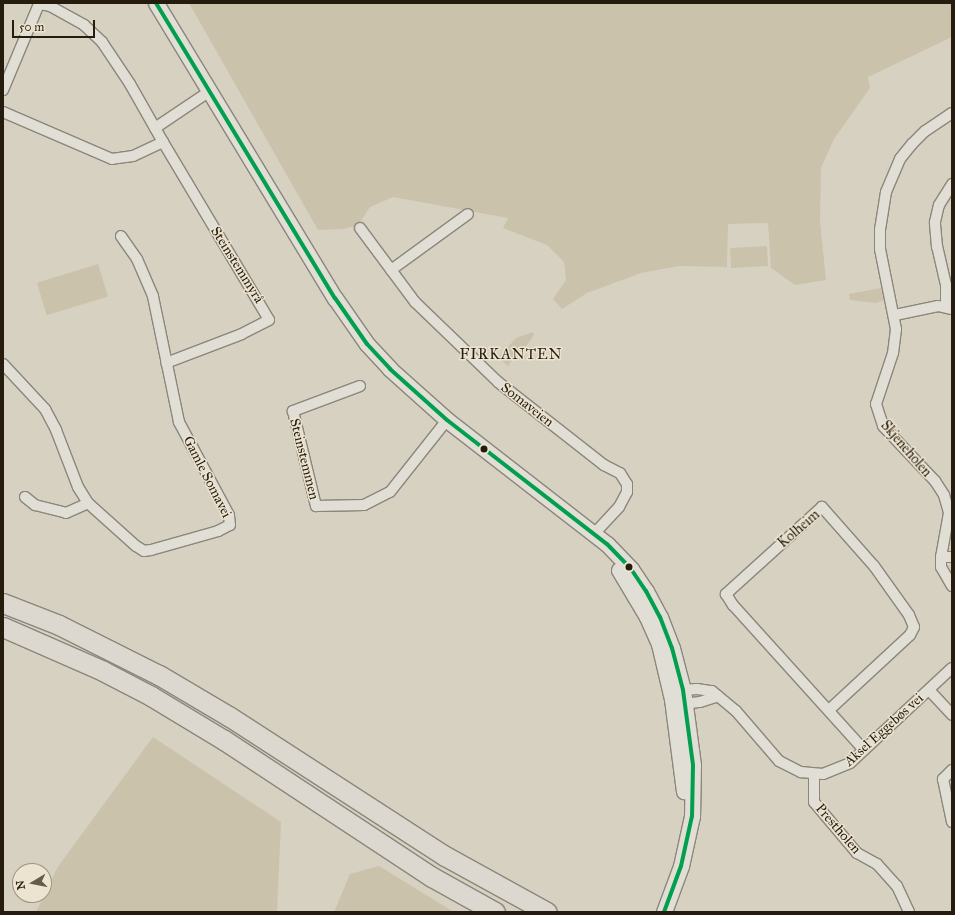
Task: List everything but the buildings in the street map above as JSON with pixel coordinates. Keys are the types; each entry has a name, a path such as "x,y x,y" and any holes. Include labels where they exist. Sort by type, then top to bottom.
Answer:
{"highway":[{"path":"3,603 59,625 159,675 230,717 445,856 547,912"},
{"path":"3,627 103,671 151,696 224,740 432,877 495,912"}],"main road":[{"path":"157,5 335,298 367,344 390,369 447,420 593,535 632,590 647,617 680,698 693,792 692,816 681,866 664,912"}],"street":[{"name":"Steinstemmyrå","path":"3,90 39,4 50,6 74,18 102,42 269,317 265,323 166,364"},
{"path":"155,128 210,91"},
{"path":"3,112 112,158 133,156 162,142"},
{"name":"Skjeneholen","path":"952,113 925,131 912,144 900,159 886,192 880,229 880,249 895,315 892,353 877,395 877,411 883,426 935,481 944,495 949,513 940,557 944,575 952,586"},
{"path":"895,315 949,308 947,289 937,247 935,222 939,205 952,184"},
{"path":"391,270 468,214"},
{"name":"Somaveien","path":"360,228 420,306 498,382 604,465 620,473 626,484 627,492 619,507 593,535"},
{"name":"Gamle Somavei","path":"3,364 45,409 56,430 78,487 88,503 144,551 218,531 230,525 229,515 179,422 148,280 137,259 121,236"},
{"name":"Steinstemmen","path":"360,386 292,411 316,506 364,505 390,492 447,420"},
{"path":"25,497 35,505 66,513 88,503"},
{"name":"Kolheim","path":"829,710 910,635 914,627 909,616 874,566 822,507 726,594 732,605 864,750"},
{"path":"940,557 952,556"},
{"name":"Aksel Eggebøs vei","path":"680,698 718,696 736,711 780,761 801,772 814,774 840,769 864,750 952,668"},
{"path":"929,690 952,716"},
{"path":"952,770 943,779 952,822"},
{"name":"Prestholen","path":"814,774 814,802 816,806 857,853 877,864 897,886 909,912"}],"shaded area":[{"path":"189,3 952,3 952,37 868,77 870,88 834,139 821,168 820,221 826,280 795,285 771,268 768,223 728,224 727,267 679,266 641,273 587,293 562,309 553,299 566,280 564,262 547,245 503,228 508,218 393,197 370,207 358,225 343,229 318,230"},
{"path":"767,246 768,266 731,268 730,248"},
{"path":"98,264 108,297 47,315 37,283"},
{"path":"881,288 884,300 876,303 850,300 849,294"},
{"path":"533,332 534,335 521,354 516,354 508,366 498,358 516,338"},
{"path":"153,737 281,822 277,912 36,912 40,903 52,903 52,878 57,868"},
{"path":"379,866 454,912 334,912 350,874"}],"transit line":[{"path":"156,3 335,298 367,344 390,369 447,420 607,544 631,569 646,591 660,617 672,648 683,690 693,765 692,816 681,866 664,912"}],"district":[{"name":"FIRKANTEN","path":"511,355"}]}
